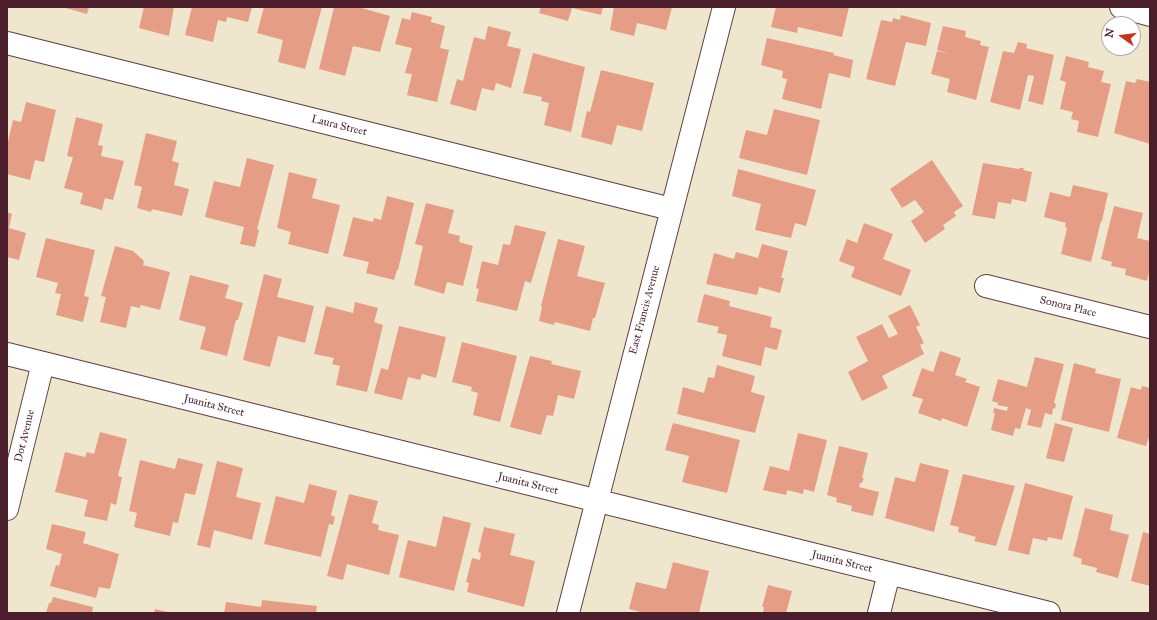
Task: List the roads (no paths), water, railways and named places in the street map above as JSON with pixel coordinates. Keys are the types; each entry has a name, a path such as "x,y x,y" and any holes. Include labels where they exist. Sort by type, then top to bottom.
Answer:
{"street":[{"name":"East Francis Avenue","path":"568,613 724,7"},
{"path":"1121,7 1150,15"},
{"name":"Laura Street","path":"7,43 671,209"},
{"name":"Sonora Place","path":"986,286 1150,327"},
{"name":"Juanita Street","path":"7,354 1049,613"},
{"name":"Dot Avenue","path":"7,509 43,363"},
{"path":"879,613 889,573"}]}
